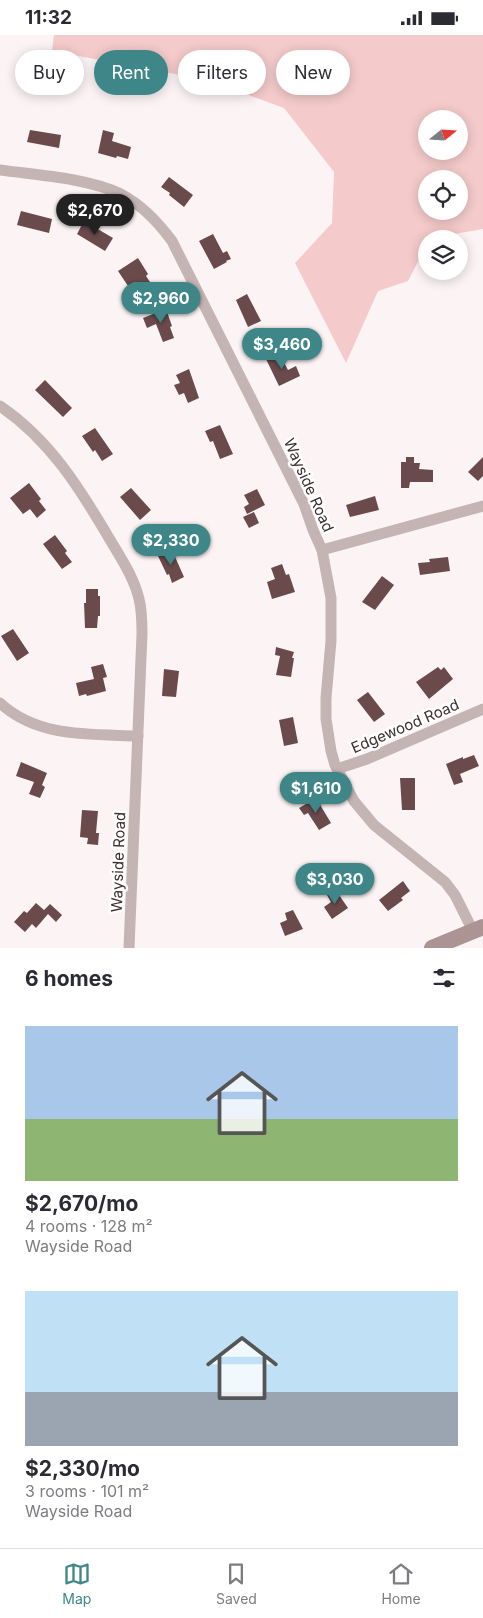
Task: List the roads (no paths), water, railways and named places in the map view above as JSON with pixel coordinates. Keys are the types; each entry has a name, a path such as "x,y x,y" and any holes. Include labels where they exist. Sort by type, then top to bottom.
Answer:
{"street":[{"name":"Wayside Road","path":"0,170 87,183 121,194 136,203 162,227 176,248 300,495 322,550 331,598 331,641 326,719 330,751 337,769 354,801 374,825 445,881 478,929"},
{"name":"Wayside Road","path":"0,406 33,431 65,468 129,573 140,600 142,634 129,948"},
{"path":"322,550 483,506"},
{"path":"0,703 16,716 47,729 71,733 138,736"},
{"name":"Edgewood Road","path":"337,769 367,759 483,709"},
{"path":"432,948 478,929"}]}
